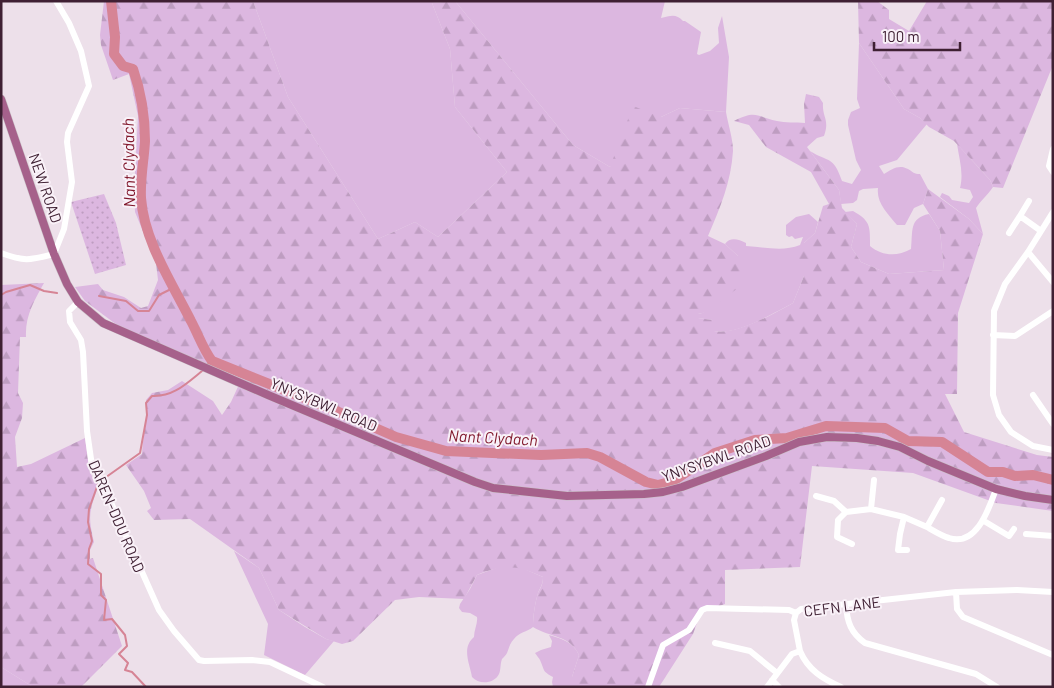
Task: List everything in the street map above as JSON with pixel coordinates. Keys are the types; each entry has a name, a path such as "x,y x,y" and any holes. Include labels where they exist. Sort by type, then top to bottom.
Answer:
{"main road":[{"name":"NEW ROAD","path":"1,99 3,111 54,254 67,284"},
{"name":"YNYSYBWL ROAD","path":"67,284 78,302 102,323 127,335 493,488 567,496 663,492 682,487 799,442 827,437 878,441 900,446 928,461 996,490 1053,500"}],"street":[{"path":"1,253 18,260 28,260 54,254 68,213 72,182 67,142 68,133 89,86 81,50 69,23 56,1"},
{"path":"1053,149 1049,166 1053,172"},
{"path":"1009,233 1029,201"},
{"path":"1053,212 1005,284 994,311 993,335 993,395 999,416 1011,432 1033,446 1053,450"},
{"path":"1020,216 1041,232"},
{"path":"1028,252 1053,282"},
{"name":"DAREN-DDU ROAD","path":"78,302 69,311 70,322 81,340 83,352 87,431 92,466 109,498 159,610 199,660 270,662 323,687"},
{"path":"993,335 1015,336 1053,311"},
{"path":"1033,395 1053,424"},
{"path":"871,509 876,483"},
{"path":"852,544 837,537 838,520 846,512 871,509 904,517 950,539 972,534 984,521 996,490"},
{"path":"816,496 834,502 846,512"},
{"path":"928,527 943,504"},
{"path":"904,517 898,550 907,550"},
{"path":"984,521 1009,536 1014,529"},
{"path":"1026,534 1053,536"},
{"name":"CEFN LANE","path":"648,687 663,645 689,630 702,610 707,608 789,610 796,613 801,609 956,592 1017,590 1053,592"},
{"path":"956,592 957,609 964,617 1053,655"},
{"path":"846,605 846,614 851,629 857,637 865,642 976,674 997,687"},
{"path":"796,613 794,620 800,651 804,661 822,678 841,687"},
{"path":"714,643 750,651 777,673"},
{"path":"767,687 792,654 800,651"},
{"path":"772,680 779,687"}],"green space":[{"path":"104,1 253,1 288,97 378,239 415,222 438,237 507,172 455,107 450,49 432,3 455,1 573,145 610,167 633,106 661,117 680,108 726,112 733,146 732,162 724,195 708,236 725,244 738,256 743,284 707,312 698,314 698,318 712,320 717,326 714,331 723,332 743,327 766,318 793,303 804,276 797,258 804,243 815,233 823,206 829,204 811,172 766,147 749,125 734,121 751,115 780,122 805,123 804,104 806,94 819,97 823,103 826,130 824,136 817,138 807,147 839,190 842,208 857,224 851,247 861,262 889,274 944,270 940,231 923,204 928,189 969,219 983,234 958,313 957,394 945,394 964,432 1037,455 1053,457 1053,511 996,503 913,473 812,466 800,567 725,570 725,604 701,612 693,634 659,687 572,687 572,677 579,655 571,644 565,640 533,627 536,601 543,577 517,568 495,569 477,575 464,599 419,597 395,600 353,641 342,644 326,639 279,610 259,568 190,519 154,520 147,511 151,508 144,491 126,465 142,454 146,421 146,400 152,393 168,390 182,381 213,401 222,415 231,402 241,380 117,325 85,301 75,287 98,284 103,290 124,297 141,308 148,306 158,280 156,263 135,212 134,191 138,116 129,74 113,80 101,45 100,35"},
{"path":"253,1 453,1 432,3 450,49 455,107 507,172 438,237 415,222 378,239 288,97"},
{"path":"455,1 665,1 661,18 678,17 701,32 697,54 699,55 710,51 719,43 718,28 722,16 729,57 726,112 680,108 661,117 610,167 573,145"},
{"path":"858,1 877,1 889,10 889,19 909,31 927,1 1053,1 1053,65 1003,188 993,187 990,180 954,141 929,127 920,118 904,109 859,43"},
{"path":"859,43 904,109 927,124 897,160 879,166 884,174 902,167 920,174 928,189 923,204 914,208 905,225 897,225 887,212 879,199 878,188 863,189 859,191 857,200 853,203 841,204 839,190 810,151 833,163 842,181 852,184 861,170 856,160 848,125 851,112 860,108 857,99"},
{"path":"957,144 990,180 993,187 976,208 983,234 969,219 940,197 942,193 949,196 952,200 969,203 973,197 970,190 960,188 961,171"},
{"path":"104,194 116,223 126,265 95,274 71,202"},
{"path":"853,211 863,218 868,225 870,246 880,252 890,254 906,252 911,249 912,231 915,222 929,214 940,231 944,270 889,274 861,262 851,247 857,224 845,212"},
{"path":"809,214 818,222 815,233 804,243 804,276 793,303 754,323 723,332 714,331 712,320 698,318 698,314 705,312 717,299 738,256 725,244 727,242 737,240 746,243 746,246 773,248 787,248 800,245 803,237 795,239 792,236 786,235 786,225 796,217"},
{"path":"44,283 29,315 26,337 20,337 18,393 23,403 22,418 15,437 17,467 31,464 85,438 89,468 94,482 99,484 90,512 94,542 90,550 90,559 93,558 122,646 81,687 33,687 1,667 1,285"},
{"path":"234,551 259,568 279,610 326,639 334,641 305,675 264,655 268,624"},
{"path":"512,566 543,577 535,605 533,627 518,635 513,641 507,654 502,659 500,672 494,680 478,681 472,677 467,651 470,641 474,637 477,617 470,613 462,612 459,608 460,604 477,575 499,567"},
{"path":"549,635 567,642 574,647 579,655 572,677 572,687 553,687 553,677 545,672 535,653 551,647 552,641"},
{"path":"1,667 33,687 1,687"}],"waterway":[{"name":"Nant Clydach","path":"111,1 115,37 114,54 123,66 133,69 142,105 145,141 141,198 147,230 160,261 212,361 396,437 446,451 541,455 587,453 600,457 646,482 658,485 673,481 715,453 755,440 787,438 826,426 885,428 908,441 942,442 988,472 1003,472 1015,476 1033,475 1053,480"},
{"path":"1,295 30,285 44,291 57,293"},
{"path":"99,296 126,301 138,311 149,311 159,295 173,288"},
{"name":"Nant Clydach","path":"208,364 212,361"},
{"path":"102,480 140,453 147,415 146,403 152,396 173,392 202,371"},
{"path":"98,484 89,509 88,522 92,541 89,549 88,564 101,574 101,595 106,600 104,620 112,619 125,635 127,646 119,654 128,663 125,670 132,672 146,687"}]}
